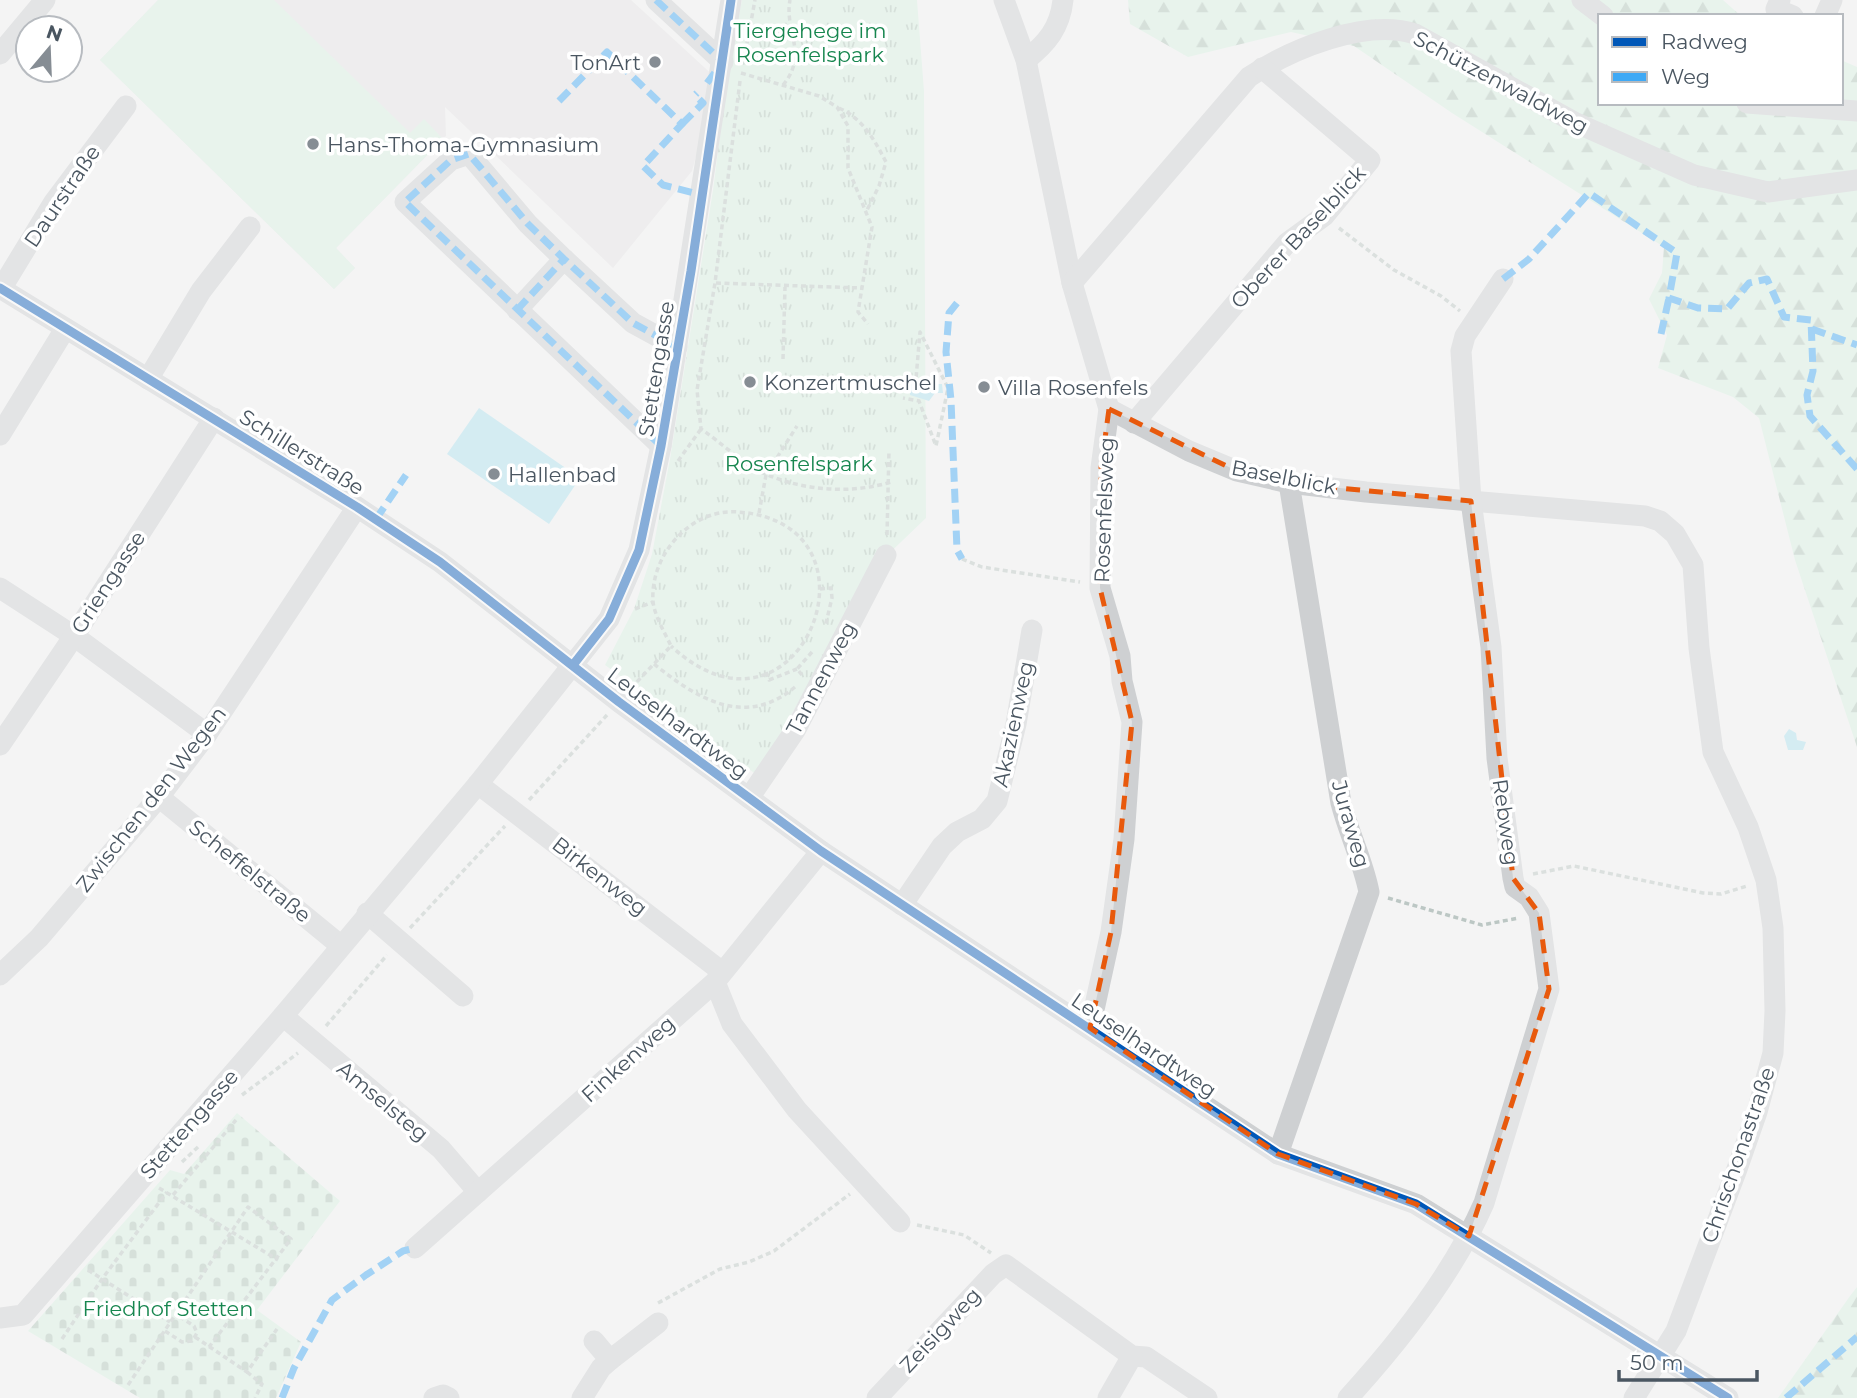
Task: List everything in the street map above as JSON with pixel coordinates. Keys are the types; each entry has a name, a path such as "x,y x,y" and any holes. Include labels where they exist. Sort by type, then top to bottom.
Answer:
{"street":[{"path":"0,54 45,0"},
{"path":"656,0 723,62"},
{"name":"Stettengasse","path":"0,1318 23,1315 144,1176 478,784 609,618 639,550 661,446 731,0"},
{"name":"Rosenfelsweg","path":"1004,0 1026,60 1072,283 1110,409 1101,468 1100,584 1120,656 1122,681 1132,722 1124,839 1111,932 1090,1028"},
{"path":"1026,60 1054,32 1061,17 1063,0"},
{"path":"1582,0 1600,14"},
{"path":"1780,0 1776,9 1788,14"},
{"name":"Schützenwaldweg","path":"1072,283 1249,77 1262,68 1343,34 1379,27 1396,28 1415,34 1574,122 1694,175 1768,192 1857,180"},
{"name":"Oberer Baselblick","path":"1133,423 1287,243 1324,216 1370,160 1262,68"},
{"path":"1774,105 1857,111"},
{"name":"Daurstraße","path":"1,288 54,202 126,106"},
{"path":"661,446 405,202 451,160 470,153 528,224 564,259 633,323 677,347"},
{"path":"148,379 201,291 250,227"},
{"path":"517,310 564,259"},
{"name":"Rebweg","path":"1503,279 1473,322 1461,351 1471,501 1491,647 1497,758 1513,878 1515,887 1529,897 1539,913"},
{"name":"Schillerstraße","path":"1,288 357,507 464,579 573,665"},
{"path":"0,435 65,329"},
{"name":"Baselblick","path":"1110,409 1133,423 1237,471 1289,483 1471,501"},
{"name":"Griengasse","path":"0,744 74,636 214,418"},
{"name":"Juraweg","path":"1278,1154 1369,892 1362,860 1350,835 1341,803 1289,483"},
{"name":"Chrischonastraße","path":"1471,501 1646,516 1660,521 1675,534 1693,565 1699,648 1713,752 1748,827 1766,880 1776,975 1773,1053 1749,1135 1675,1331 1662,1357 1634,1398"},
{"name":"Zwischen den Wegen","path":"0,975 39,938 159,797 207,734 357,507"},
{"name":"Tannenweg","path":"749,798 796,729 886,555"},
{"path":"0,588 74,636 207,734"},
{"name":"Akazienweg","path":"902,905 943,846 957,832 982,819 997,801 1016,724 1032,630"},
{"name":"Leuselhardtweg","path":"573,665 821,851 1278,1154 1416,1204 1728,1398"},
{"name":"Birkenweg","path":"478,784 518,813 718,976"},
{"name":"Scheffelstraße","path":"159,797 340,945"},
{"name":"Finkenweg","path":"415,1248 718,976 821,851"},
{"path":"367,913 463,996"},
{"path":"1348,1398 1404,1332 1469,1236 1483,1203 1549,989 1539,913"},
{"path":"718,976 732,1024 797,1110 901,1222"},
{"name":"Amselsteg","path":"283,1016 441,1149 478,1192"},
{"name":"Zeisigweg","path":"877,1398 993,1274 1006,1265 1132,1356"},
{"path":"582,1398 601,1367 657,1323"},
{"path":"594,1341 610,1360"},
{"path":"1108,1398 1132,1356 1146,1357 1208,1398"},
{"path":"434,1398 443,1395 449,1398"}],"path":[{"path":"783,85 792,74 796,43 790,0"},
{"path":"672,470 701,429 697,390 716,283 741,71 819,96 852,114 868,131 886,162 879,186 867,211"},
{"path":"837,107 848,126 851,146 848,169 872,227 858,312 868,324"},
{"path":"1324,216 1394,270 1441,296 1473,322"},
{"path":"716,283 861,288"},
{"path":"783,359 785,287"},
{"path":"901,381 916,379 920,332 948,388 936,446 919,401 903,398"},
{"path":"759,513 766,475 796,426"},
{"path":"701,429 766,475 816,489 870,488 891,482"},
{"path":"886,555 891,482 890,450"},
{"path":"726,511 759,513 793,532 807,548 817,571 820,589 814,628 795,654 766,672 736,678 709,673 690,664 671,646 653,602 657,566 678,534 701,519 726,511"},
{"path":"962,559 1005,572 1100,584"},
{"path":"820,589 831,588 832,598 822,633"},
{"path":"234,1105 312,1043 399,940 671,646"},
{"path":"766,672 769,680 797,669 815,648"},
{"path":"654,664 681,686 713,703 742,708 766,702 798,685"},
{"path":"797,669 806,679"},
{"path":"1513,878 1574,866 1703,893 1732,892"},
{"path":"1388,898 1482,925 1539,913"},
{"path":"173,1195 236,1121"},
{"path":"175,1164 186,1161 202,1142"},
{"path":"144,1176 230,1233 278,1260"},
{"path":"657,1323 667,1316 656,1304 720,1269 749,1262 774,1251 864,1183"},
{"path":"62,1339 102,1279 167,1192"},
{"path":"128,1385 248,1207 291,1239 278,1260 209,1347"},
{"path":"901,1222 972,1238"},
{"path":"72,1258 171,1322"},
{"path":"176,1315 194,1326 195,1337 262,1384 255,1398"},
{"path":"247,1372 277,1329"},
{"path":"165,1331 182,1342 192,1341 195,1337"}],"highlighted area":[{"path":"1109,409 1237,471 1289,483 1471,501 1513,878 1539,913 1549,989 1469,1236 1416,1204 1278,1154 1090,1028 1111,932 1132,722 1100,588 1101,468"}],"shaded area":[{"name":"Hans-Thoma-Gymnasium","path":"158,0 631,0 717,79 692,171 613,268 445,107 446,136 336,248 355,268 334,289 100,60"}],"green space":[{"name":"Hans-Thoma-Gymnasium","path":"158,0 274,0 410,133 424,119 443,139 336,248 355,268 334,289 100,60"},
{"name":"Rosenfelspark","path":"742,0 917,0 924,91 926,518 876,566 757,775 605,665 634,609 652,554 713,190 731,51"},
{"path":"1128,0 1723,0 1739,14 1598,14 1598,105 1843,105 1843,61 1857,67 1857,747 1795,560 1759,418 1733,397 1658,368 1667,335 1649,299 1662,273 1664,247 1452,113 1354,46 1291,32 1188,57 1130,24"},
{"name":"Friedhof Stetten","path":"237,1113 340,1201 257,1310 301,1342 276,1398 140,1398 28,1331 170,1170 184,1174"},
{"path":"1857,1287 1857,1398 1778,1398 1850,1296"}],"water":[{"path":"927,379 935,384 942,384 943,393 935,393 929,401 910,395 910,382"},
{"path":"479,408 580,478 549,524 447,454"},
{"path":"1789,729 1796,733 1797,740 1806,742 1803,750 1788,750 1784,736"}],"marked path":[{"path":"656,0 723,62 707,83"},
{"path":"559,101 607,52 682,124 643,166 663,185 702,195"},
{"path":"682,124 703,103 695,95 697,93"},
{"path":"661,446 405,202 451,160 469,154 528,224 564,259 633,323 677,347"},
{"path":"1503,279 1529,259 1589,193 1677,253 1669,298 1698,308 1727,309 1749,283 1767,279 1784,317 1811,320 1813,371 1807,395 1810,416 1857,469"},
{"path":"517,310 564,259"},
{"path":"1661,334 1669,298"},
{"path":"957,303 949,313 946,352 951,400 957,550 962,559"},
{"path":"1812,329 1857,345"},
{"path":"376,519 406,475"},
{"path":"282,1398 294,1368 332,1300 403,1251 415,1248"},
{"path":"1786,1398 1857,1337"}],"cycle path":[{"path":"573,665 609,619 639,550 661,446 691,271 731,0"},
{"path":"0,288 357,507 440,562 619,702 821,851 1278,1154 1416,1204 1728,1398"}],"place":[{"name":"TonArt","path":"655,62"},
{"name":"Hans-Thoma-Gymnasium","path":"313,144"},
{"name":"Konzertmuschel","path":"750,382"},
{"name":"Villa Rosenfels","path":"984,387"},
{"name":"Hallenbad","path":"494,474"}],"park label":[{"name":"Tiergehege im Rosenfelspark","path":"810,42"}]}
